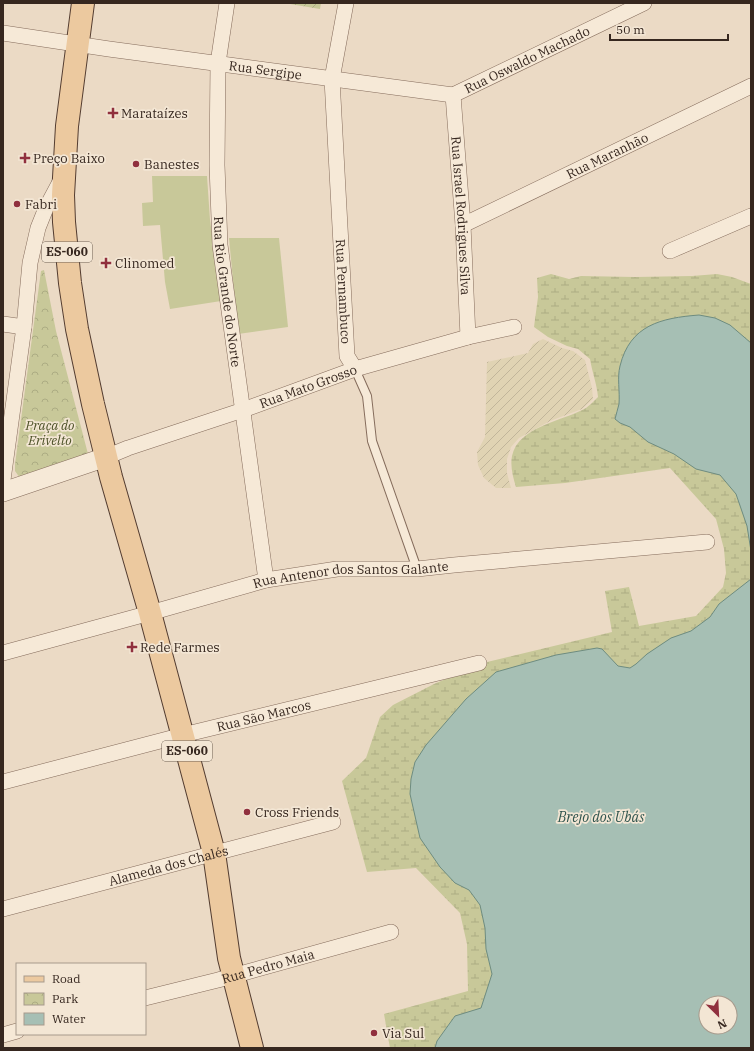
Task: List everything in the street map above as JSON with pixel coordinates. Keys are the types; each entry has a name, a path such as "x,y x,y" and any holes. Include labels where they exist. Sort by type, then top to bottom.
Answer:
{"main road":[{"name":"ES-060","path":"84,3 67,126 64,174 64,222 71,291 77,329 92,404 214,853 230,958 252,1048"}],"street":[{"name":"Rua Rio Grande do Norte","path":"227,3 218,63 217,165 220,245 266,580"},
{"name":"Rua Pernambuco","path":"346,3 332,79 347,356 355,369"},
{"name":"Rua Oswaldo Machado","path":"453,95 644,3"},
{"name":"Rua Sergipe","path":"3,33 453,95"},
{"name":"Rua Maranhão","path":"463,225 751,86"},
{"name":"Rua Israel Rodrigues Silva","path":"453,95 463,225 468,337"},
{"path":"3,480 24,327 30,263 36,234 46,208 64,174"},
{"path":"670,251 751,216"},
{"path":"3,324 24,327"},
{"name":"Rua Mato Grosso","path":"106,457 128,448 243,410 355,369 468,337 514,328"},
{"path":"3,492 106,457"},
{"name":"Rua Antenor dos Santos Galante","path":"3,653 266,580 337,569 417,569 707,542"},
{"name":"Rua São Marcos","path":"3,782 183,735 478,662"},
{"name":"Alameda dos Chalés","path":"3,909 333,822"},
{"name":"Rua Pedro Maia","path":"146,998 391,932"},
{"path":"3,1035 16,1031"}],"lane":[{"name":"Rua Pernambuco","path":"355,369 367,396 372,441 417,569"}],"shaded area":[{"path":"543,339 562,348 573,351 585,360 592,388 593,399 582,409 550,421 519,438 511,447 507,459 507,473 511,488 496,488 484,478 478,465 477,452 485,437 487,362 528,353 533,344"}],"green space":[{"path":"290,3 321,3 320,9"},
{"path":"152,176 207,176 210,220 221,301 170,309 165,282 160,225 143,226 142,203 153,202"},
{"path":"229,238 279,238 288,327 238,334"},
{"name":"Praça do Erivelto","path":"44,270 56,331 88,454 20,478 15,471 15,464 41,271"},
{"name":"Brejo dos Ubás","path":"551,274 569,279 581,276 635,277 717,274 732,277 751,284 751,1048 390,1048 384,1014 468,991 467,944 460,913 416,868 367,872 342,781 366,758 380,717 393,705 434,684 483,663 612,632 605,591 629,587 639,626 696,616 723,587 726,573 724,549 716,519 670,468 565,483 516,487 511,460 516,446 523,438 532,431 577,413 586,408 598,397 590,359 578,349 567,346 548,337 534,327 538,297 537,278"}],"water":[{"path":"699,315 715,318 730,325 751,343 751,551 747,526 736,494 720,475 696,469 674,454 648,442 630,427 615,419 619,404 620,366 631,341 649,326 672,318"},
{"name":"Brejo dos Ubás","path":"751,579 751,1048 435,1048 437,1041 455,1016 481,1008 492,974 486,949 485,928 480,905 469,890 455,883 440,867 420,838 410,794 411,779 415,762 426,745 466,699 496,672 556,655 597,648 602,649 618,666 630,668 647,654 671,638 691,631 710,617 719,604"}],"place":[{"name":"Marataízes","path":"113,113"},
{"name":"Preço Baixo","path":"25,158"},
{"name":"Banestes","path":"136,164"},
{"name":"Fabri","path":"17,204"},
{"name":"Clinomed","path":"106,263"},
{"name":"Rede Farmes","path":"132,647"},
{"name":"Cross Friends","path":"247,812"},
{"name":"Via Sul","path":"374,1033"}]}
